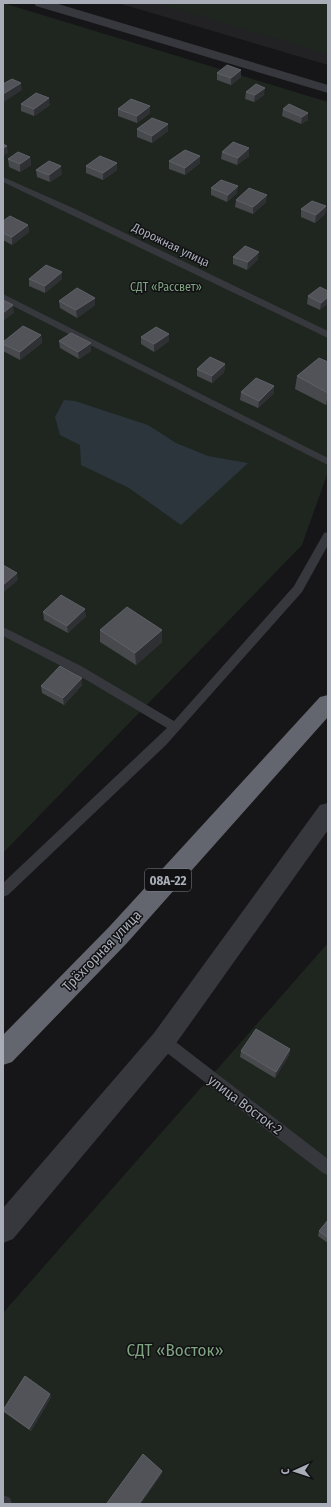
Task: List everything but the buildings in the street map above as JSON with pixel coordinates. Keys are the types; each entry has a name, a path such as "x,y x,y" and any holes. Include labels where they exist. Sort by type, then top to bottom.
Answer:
{"highway":[{"name":"Трёхгорная улица","path":"3,1053 118,935 328,704"}],"street":[{"path":"41,3 328,89"},
{"path":"3,1229 163,1041 328,812"}],"lane":[{"name":"Дорожная улица","path":"3,179 328,335"},
{"path":"3,297 328,462"},
{"path":"3,891 162,742 298,589 328,536"},
{"path":"3,631 77,669 175,727"},
{"name":"улица Восток-2","path":"163,1041 328,1168"}],"shaded area":[{"path":"118,3 328,3 328,65"},
{"path":"64,400 75,401 148,425 176,443 208,456 248,463 181,525 129,488 81,465 80,445 60,435 55,417"}],"green space":[{"name":"СДТ «Рассвет»","path":"3,3 328,102 328,472 302,545 3,853"},
{"path":"156,3 328,3 328,54"},
{"name":"СДТ «Восток»","path":"328,943 328,1504 3,1504 3,1313"}]}
